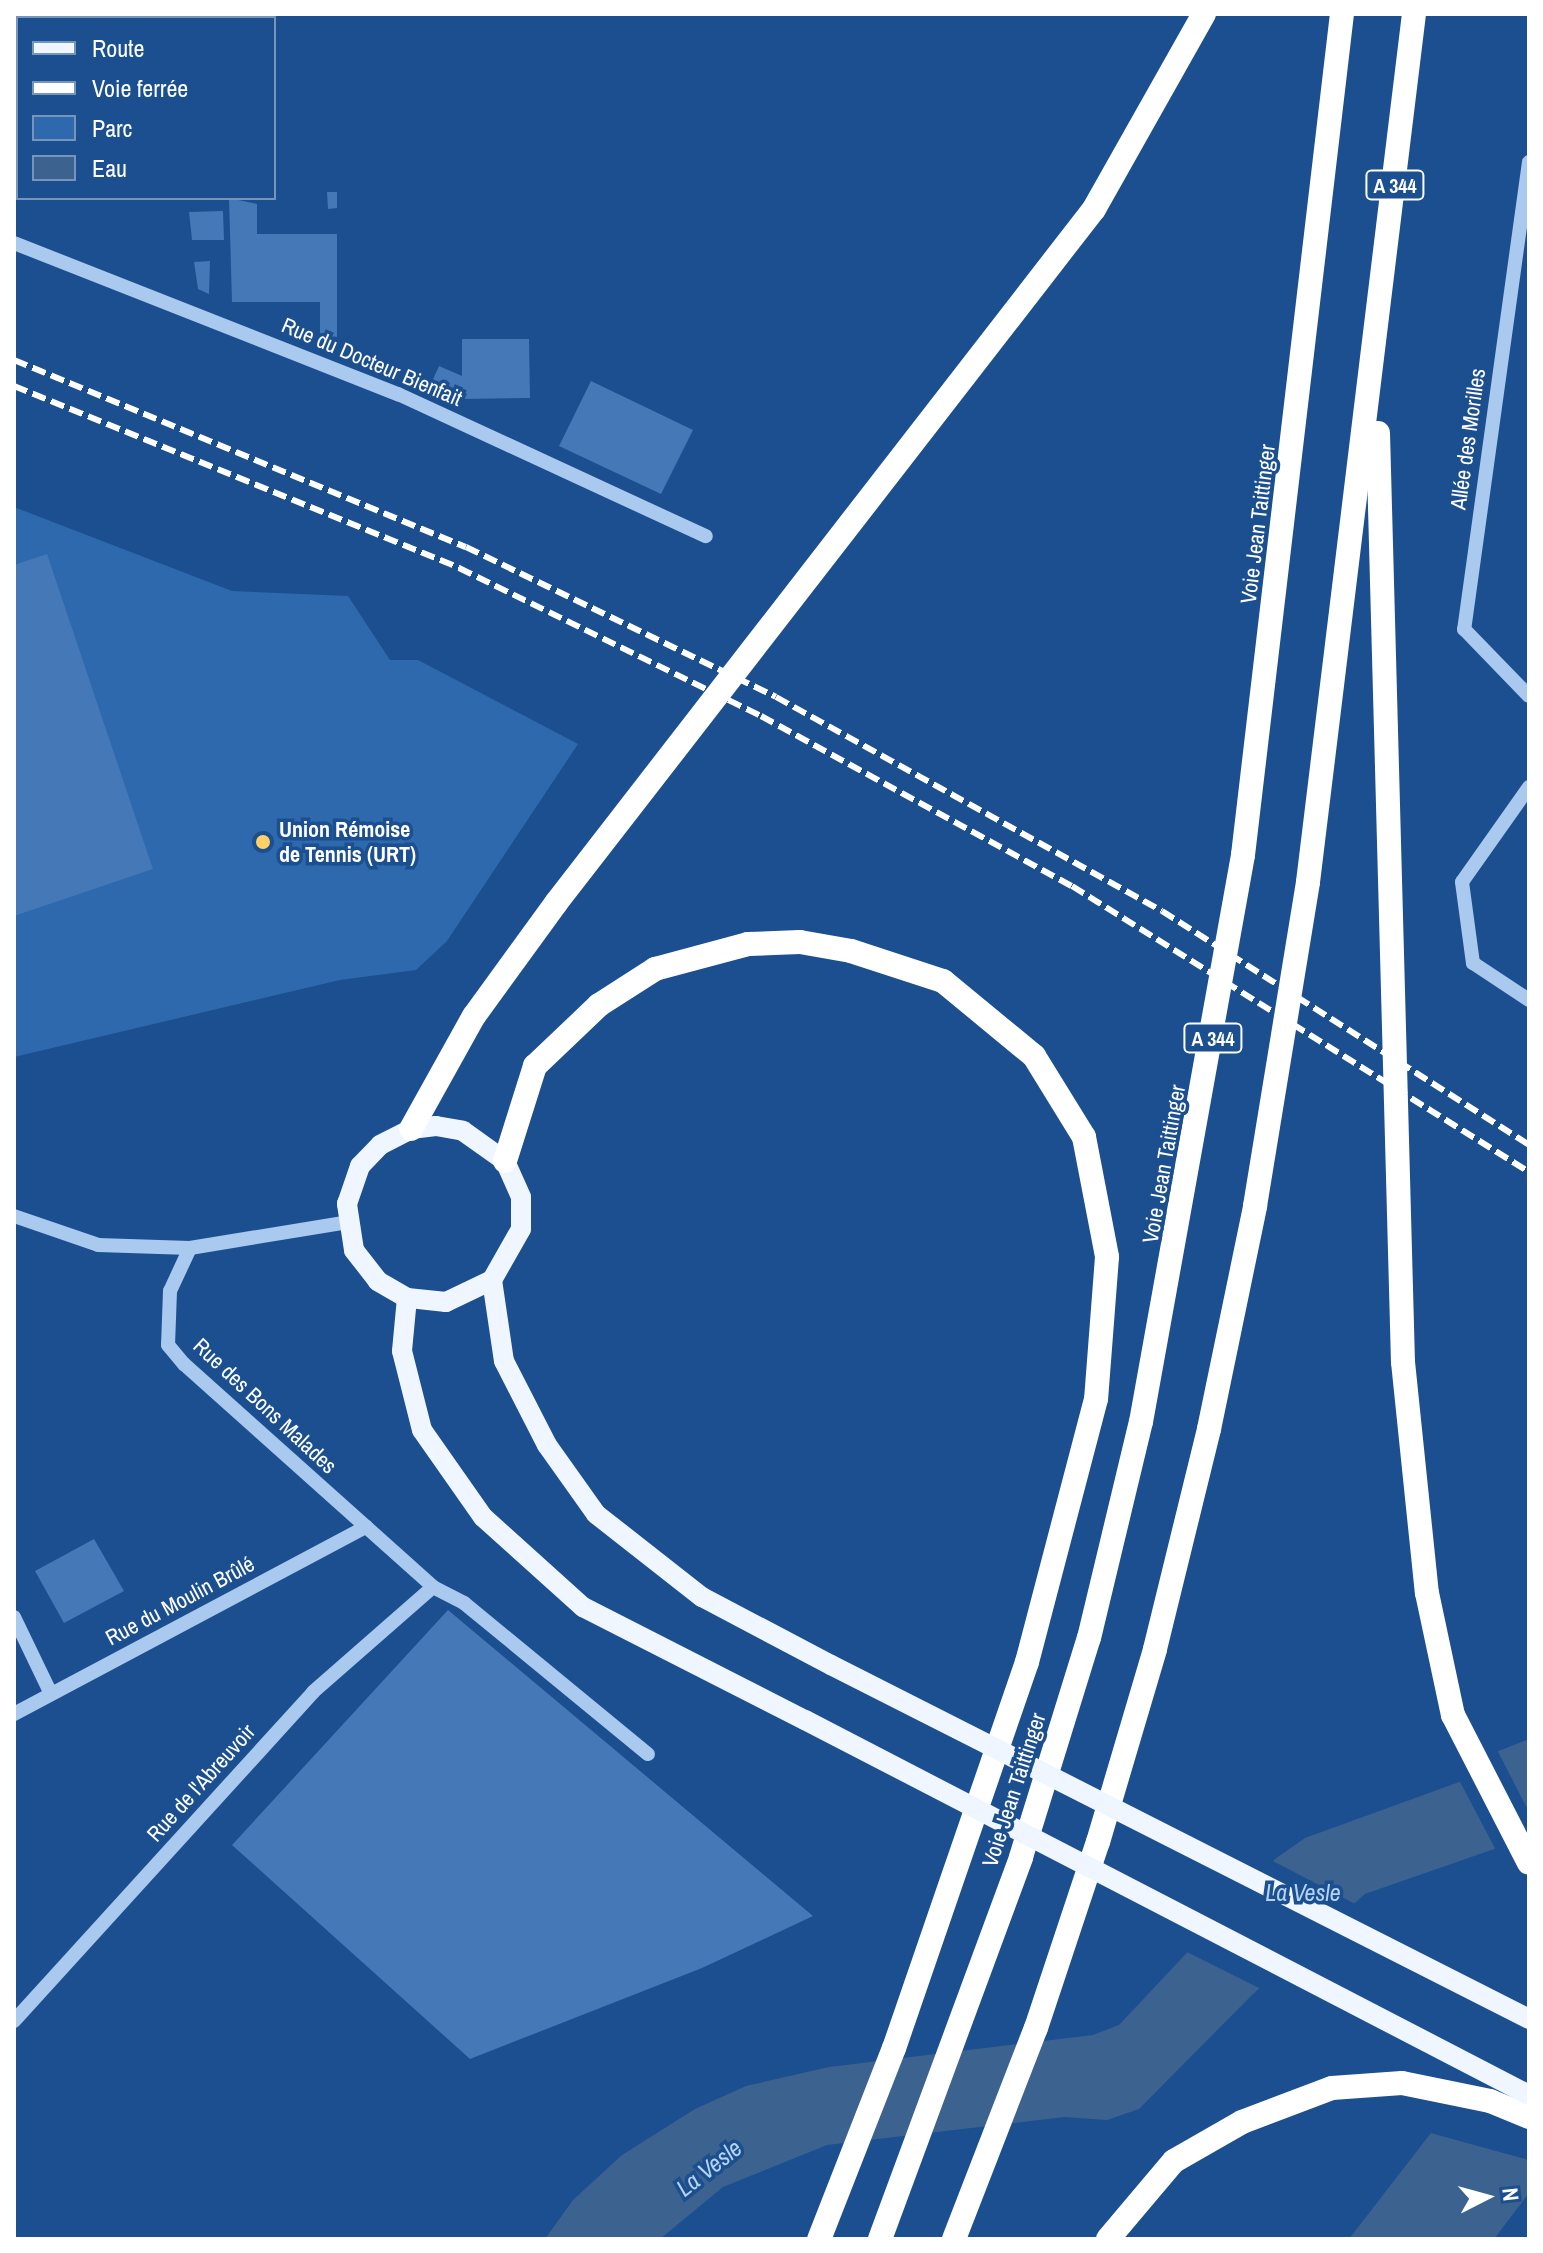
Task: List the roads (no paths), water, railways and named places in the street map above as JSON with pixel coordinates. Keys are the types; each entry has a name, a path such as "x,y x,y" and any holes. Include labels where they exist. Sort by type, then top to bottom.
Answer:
{"highway":[{"path":"411,1129 474,1016 556,903 1094,209 1204,14"},
{"name":"Voie Jean Taittinger","path":"880,2239 959,2036 1089,1638 1141,1422 1189,1183 1243,855 1342,14"},
{"name":"A 344","path":"954,2239 1036,2028 1155,1649 1243,1266 1308,882 1376,355 1414,14"},
{"path":"1376,355 1403,1362 1427,1593 1453,1715 1529,1863"},
{"path":"505,1161 535,1066 599,1005 655,969 761,943 851,951 943,981 1034,1056 1084,1137 1107,1257 1096,1399 1027,1662 894,2048 819,2239"},
{"path":"1108,2239 1174,2161 1242,2122 1332,2088 1402,2083 1490,2101 1529,2117"}],"main road":[{"path":"411,1129 463,1131 505,1161 521,1197 521,1229 492,1280 446,1302 407,1298 378,1281 354,1250 347,1204 360,1166 380,1145 411,1129"},
{"path":"492,1280 504,1361 547,1445 596,1514 702,1597 1529,2019"},
{"path":"407,1298 402,1351 422,1430 483,1517 583,1607 1529,2095"}],"street":[{"name":"Allée des Morilles","path":"1529,162 1464,629 1529,696"},
{"name":"Rue du Docteur Bienfait","path":"14,243 398,394 706,536"},
{"path":"1529,787 1462,882 1473,963 1529,1000"},
{"path":"14,1216 98,1245 190,1248 348,1222"},
{"name":"Rue des Bons Malades","path":"190,1248 170,1291 168,1345 366,1527"},
{"path":"366,1527 433,1587 464,1603 648,1754"},
{"name":"Rue du Moulin Brûlé","path":"14,1714 366,1527"},
{"name":"Rue de l'Abreuvoir","path":"14,2021 313,1692 433,1587"},
{"path":"14,1617 51,1694"}],"water":[{"name":"La Vesle","path":"1529,1739 1529,1827 1497,1848 1365,1894 1253,1994 1139,2109 1107,2120 1064,2117 827,2145 723,2187 660,2239 545,2239 573,2200 622,2155 695,2109 746,2086 829,2067 1093,2035 1119,2025 1275,1859 1305,1838 1462,1781 1491,1754"},
{"path":"1529,2006 1529,2193 1494,2239 1349,2239"}],"railway":[{"path":"14,360 466,547 776,697 1162,911 1529,1145"},
{"path":"14,386 459,568 761,716 1072,886 1529,1172"}],"place":[{"name":"Union Rémoise de Tennis (URT)","path":"263,842"}]}
